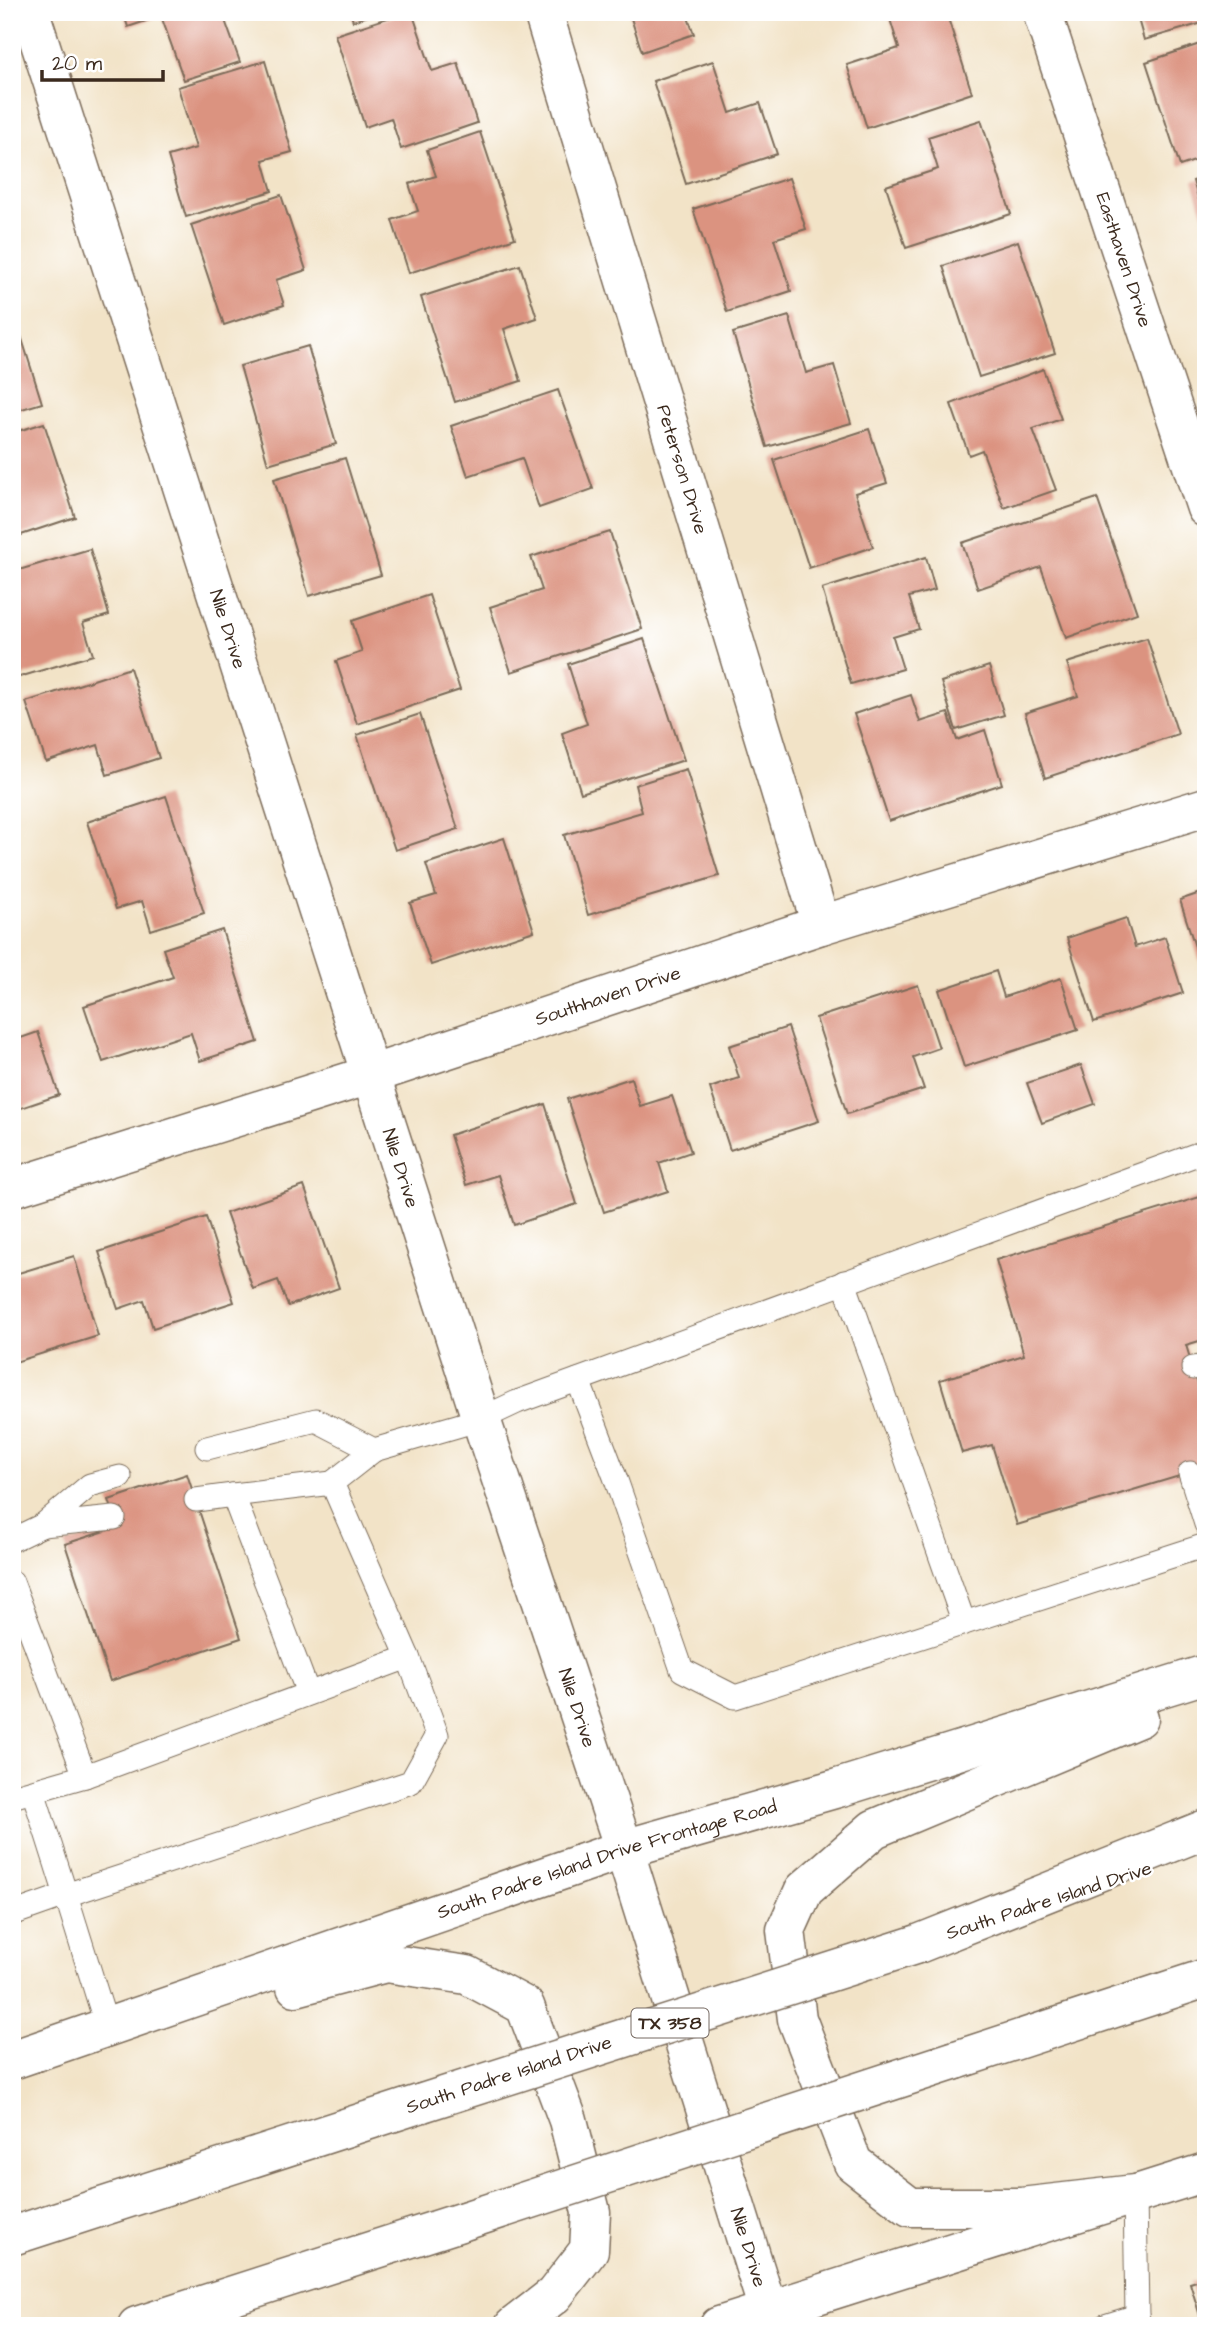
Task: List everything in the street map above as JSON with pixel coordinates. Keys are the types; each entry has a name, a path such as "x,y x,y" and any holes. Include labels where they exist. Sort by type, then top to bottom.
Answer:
{"main road":[{"name":"Nile Drive","path":"30,12 481,1419 624,1849 770,2319"},
{"name":"Peterson Drive","path":"543,12 821,925"},
{"name":"Easthaven Drive","path":"1042,12 1206,508"},
{"name":"Southhaven Drive","path":"12,1188 370,1075 821,925 1206,807"},
{"name":"South Padre Island Drive Frontage Road","path":"12,2060 624,1849 838,1788 1206,1674"},
{"path":"1135,2194 1021,2207 910,2207 853,2163 797,2020 786,1930 804,1890 874,1829 1206,1690"},
{"path":"918,1944 1206,1829"},
{"name":"South Padre Island Drive","path":"12,2236 1206,1850"},
{"path":"111,2025 235,2004 386,1963 467,1975 525,2006 568,2120 591,2212 589,2250 554,2295 513,2326"},
{"path":"137,2326 1206,1978"},
{"path":"719,2326 770,2319 1206,2172"}],"lane":[{"path":"196,1500 332,1483 374,1450 481,1419 517,1402 1206,1151"},
{"path":"844,1282 964,1623"},
{"path":"578,1380 682,1670 735,1697 1206,1545"},
{"path":"207,1448 316,1420 374,1450"},
{"path":"1190,1473 1206,1524"},
{"path":"12,1540 43,1525 89,1485 120,1477"},
{"path":"12,1914 411,1782 437,1735 408,1657 332,1483"},
{"path":"233,1495 309,1693"},
{"path":"43,1525 114,1518"},
{"path":"12,1582 85,1776"},
{"path":"111,2025 66,1895 23,1794 85,1776 408,1657"},
{"path":"1105,2326 1138,2321 1135,2194"}],"building":[{"path":"123,12 222,12 240,62 184,80 161,16 128,27"},
{"path":"350,12 377,12 377,13 353,21"},
{"path":"412,12 432,71 458,63 477,123 401,149 391,118 365,127 335,35"},
{"path":"629,12 686,12 694,34 642,52"},
{"path":"902,12 946,12 972,93 867,128 847,65 899,48 889,16"},
{"path":"1136,12 1206,12 1206,22 1144,40"},
{"path":"1206,42 1206,157 1180,166 1146,62"},
{"path":"265,61 292,152 263,160 272,191 186,217 168,156 196,148 178,87"},
{"path":"713,61 730,113 760,103 777,154 686,184 653,81"},
{"path":"981,120 1011,214 906,248 886,186 938,169 928,137"},
{"path":"480,132 515,238 409,273 392,220 418,211 409,184 436,176 427,150"},
{"path":"1206,177 1206,220 1205,220 1193,181"},
{"path":"789,178 806,229 774,239 791,291 727,312 693,209"},
{"path":"281,195 306,270 276,280 284,305 224,325 191,225"},
{"path":"1018,241 1055,353 979,377 943,266"},
{"path":"520,265 537,318 504,329 521,381 455,402 421,297"},
{"path":"12,307 42,403 12,412"},
{"path":"789,316 806,373 834,365 851,423 767,447 733,333"},
{"path":"308,346 336,444 268,464 240,366"},
{"path":"1043,369 1061,419 1033,429 1056,490 1004,508 982,450 969,455 951,404"},
{"path":"558,390 593,489 539,508 522,458 468,476 451,426"},
{"path":"44,423 75,517 12,538 12,433"},
{"path":"869,429 887,483 855,493 873,547 809,568 774,460"},
{"path":"345,458 381,575 309,596 274,479"},
{"path":"1097,498 1137,613 1066,638 1041,567 978,589 962,543"},
{"path":"610,532 642,629 511,672 490,607 542,590 531,557"},
{"path":"90,549 109,615 83,623 93,655 16,678 12,665 12,572"},
{"path":"926,557 935,590 909,597 919,629 893,637 903,669 851,684 822,589"},
{"path":"429,595 460,690 357,724 336,661 362,652 352,621"},
{"path":"1147,638 1178,734 1045,778 1025,713 1078,696 1067,663"},
{"path":"644,639 684,760 581,793 562,733 587,724 568,664"},
{"path":"989,666 1004,715 956,730 941,682"},
{"path":"130,668 159,758 107,775 98,745 46,762 26,702"},
{"path":"911,695 920,722 948,713 957,740 985,730 1002,784 889,821 854,714"},
{"path":"420,714 458,829 395,850 357,735"},
{"path":"686,769 719,876 588,915 564,835 642,812 635,785"},
{"path":"166,796 204,913 151,930 142,901 116,909 87,822"},
{"path":"504,838 534,931 431,965 410,903 436,895 426,864"},
{"path":"1206,891 1206,978 1205,978 1180,900"},
{"path":"1126,918 1135,947 1165,937 1183,993 1094,1022 1067,938"},
{"path":"222,930 258,1042 200,1061 191,1033 103,1062 84,1006 173,977 163,949"},
{"path":"996,971 1004,997 1061,978 1078,1030 964,1067 939,990"},
{"path":"918,985 939,1048 913,1057 924,1089 847,1114 816,1018"},
{"path":"788,1027 819,1121 730,1150 710,1088 739,1078 729,1046"},
{"path":"38,1032 59,1095 12,1111 12,1041"},
{"path":"1081,1065 1095,1104 1042,1123 1027,1083"},
{"path":"631,1078 640,1106 672,1096 691,1152 659,1163 668,1191 604,1212 567,1099"},
{"path":"545,1104 577,1204 514,1225 498,1175 466,1185 450,1135"},
{"path":"304,1186 339,1288 288,1306 278,1280 253,1289 226,1213"},
{"path":"1206,1195 1206,1339 1186,1345 1206,1412 1206,1468 1017,1525 992,1445 962,1453 940,1380 1024,1355 996,1260"},
{"path":"206,1217 234,1302 153,1328 144,1300 118,1309 99,1252"},
{"path":"74,1256 98,1336 12,1363 12,1275"},
{"path":"187,1474 241,1638 110,1681 65,1544 118,1527 109,1500"},
{"path":"1206,2278 1206,2326 1203,2326 1190,2283"}]}
